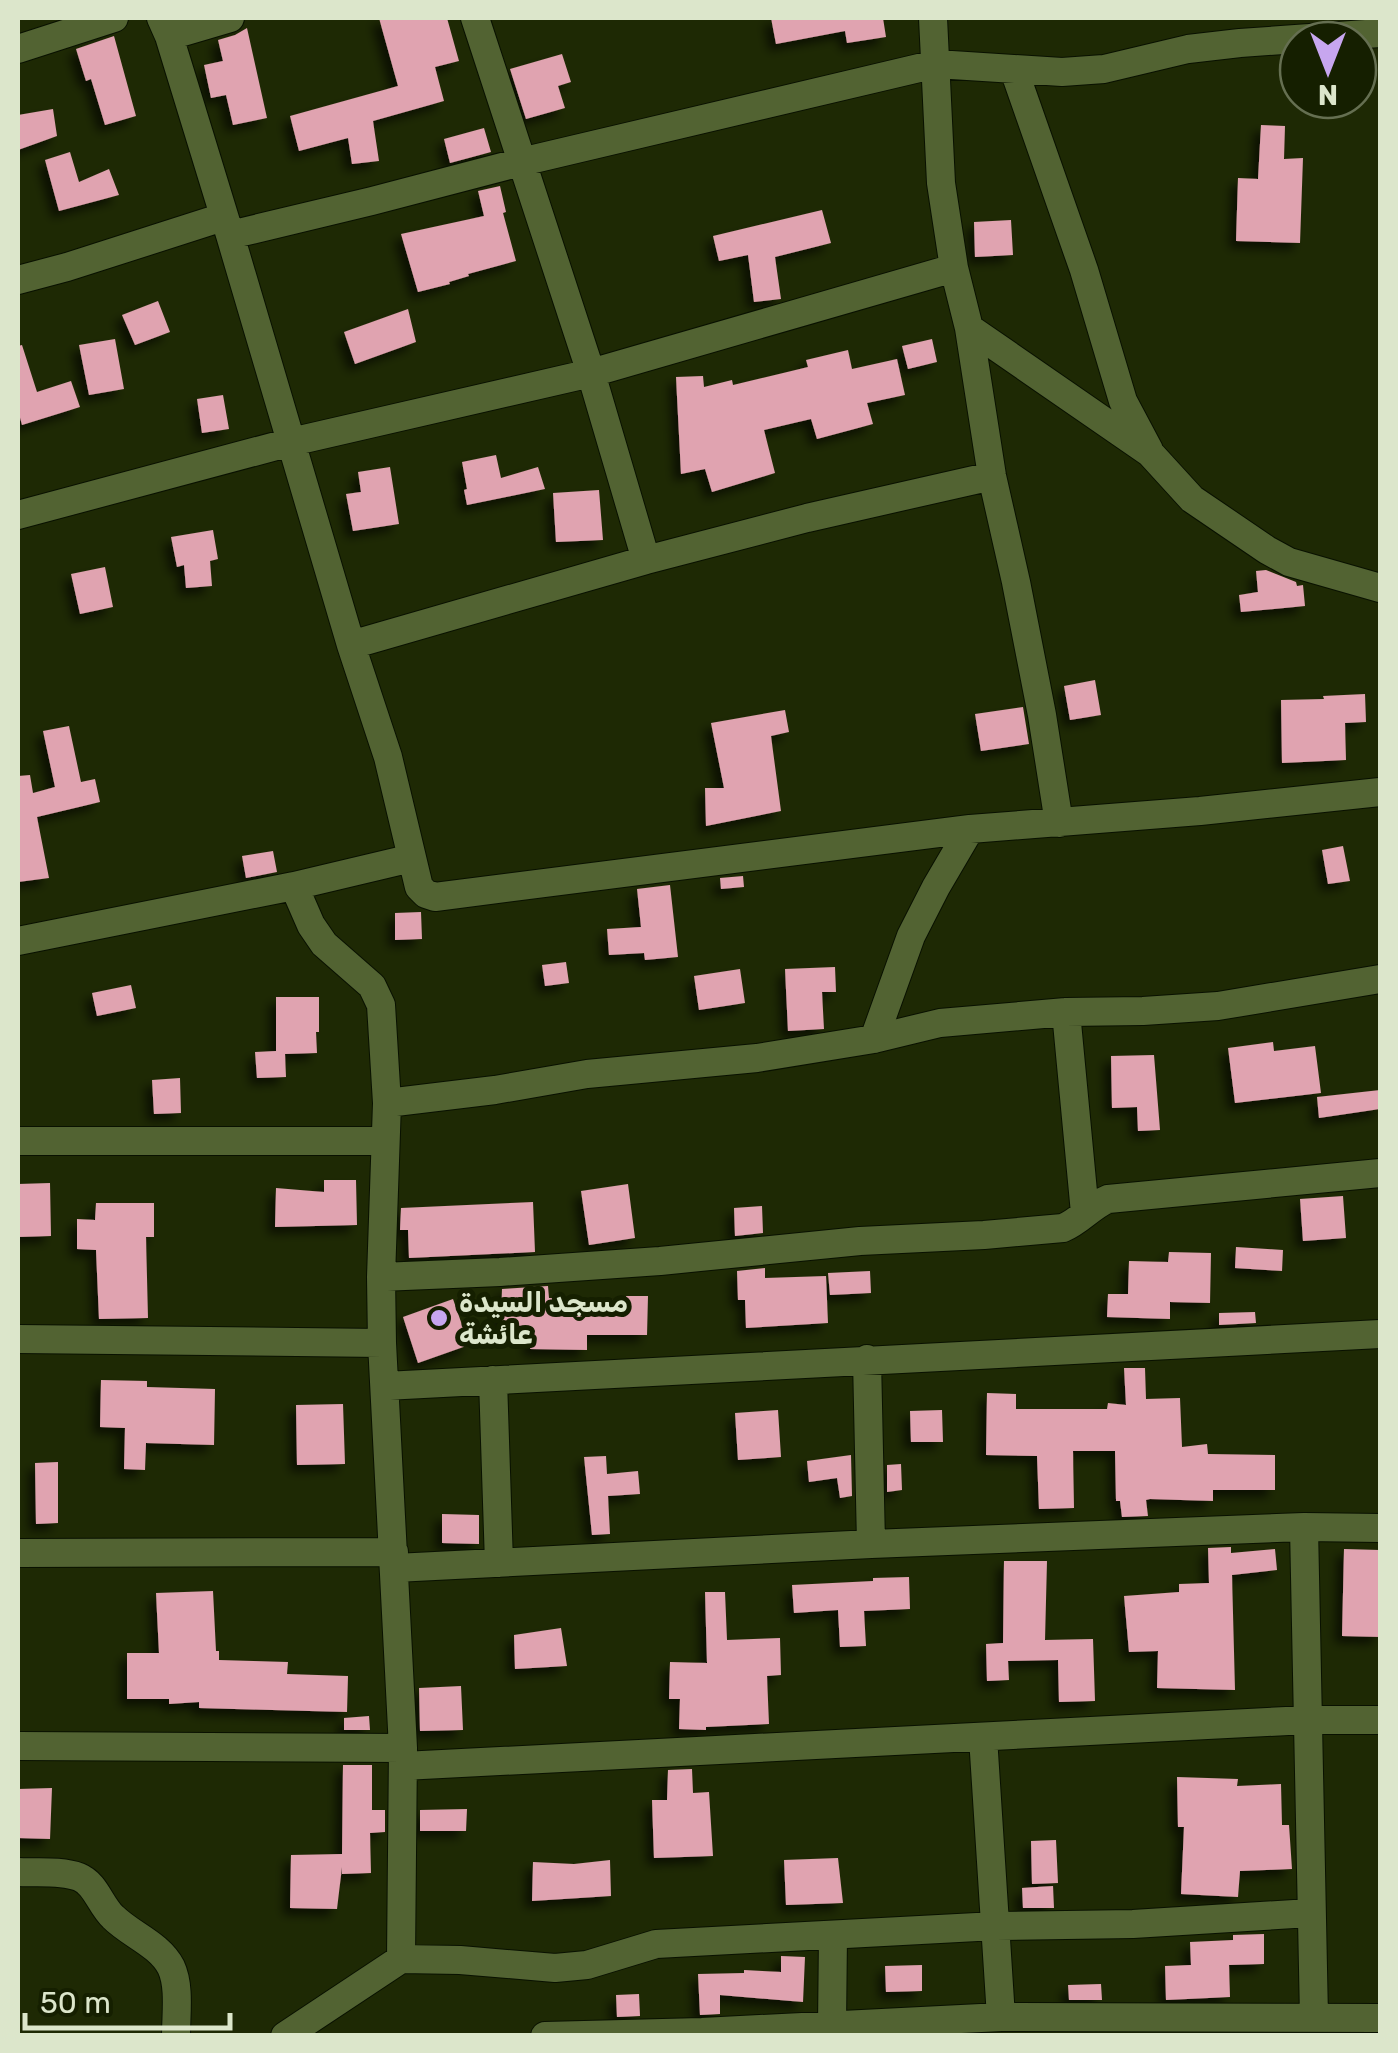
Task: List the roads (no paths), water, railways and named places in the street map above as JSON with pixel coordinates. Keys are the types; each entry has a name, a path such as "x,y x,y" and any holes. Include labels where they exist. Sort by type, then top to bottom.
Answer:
{"street":[{"path":"18,49 114,18"},
{"path":"230,18 165,27 388,757 419,887 426,894 435,897 970,829 1380,792"},
{"path":"475,18 591,373 646,560"},
{"path":"932,18 941,182 954,268 969,328 992,476 1038,696 1059,823"},
{"path":"18,280 227,226 372,201 936,64 1062,72 1104,68 1240,42 1380,33"},
{"path":"1014,70 1084,270 1124,400 1150,453"},
{"path":"18,516 291,442 591,373 954,268"},
{"path":"969,328 1150,453 1192,499 1267,550 1289,562 1380,588"},
{"path":"351,646 646,560 992,476"},
{"path":"874,1040 911,936 970,829"},
{"path":"18,941 294,886 412,858"},
{"path":"294,886 324,944 372,986 381,1005 387,1103 382,1343 403,1757 401,1959"},
{"path":"387,1103 586,1074 757,1058 874,1040 940,1023 1066,1012 1218,1006 1380,980"},
{"path":"1066,1012 1086,1213"},
{"path":"18,1141 385,1141"},
{"path":"381,1278 1063,1228 1108,1200 1380,1173"},
{"path":"385,1386 1380,1334"},
{"path":"18,1339 382,1343"},
{"path":"867,1359 871,1544"},
{"path":"493,1380 499,1563"},
{"path":"1304,1527 1314,2017"},
{"path":"18,1553 499,1563 871,1544 1304,1527 1380,1528"},
{"path":"18,1746 403,1757 1380,1720"},
{"path":"983,1737 996,1926 1014,2023"},
{"path":"18,1872 70,1875 87,1881 112,1916 158,1949 170,1964 175,1979 176,2036"},
{"path":"285,2036 401,1959 555,1968 587,1965 656,1944 1310,1913"},
{"path":"832,2026 833,1934"},
{"path":"545,2036 702,2034 832,2026 1380,2018"}],"place":[{"name":"مسجد السيدة عائشة","path":"439,1318"}]}
